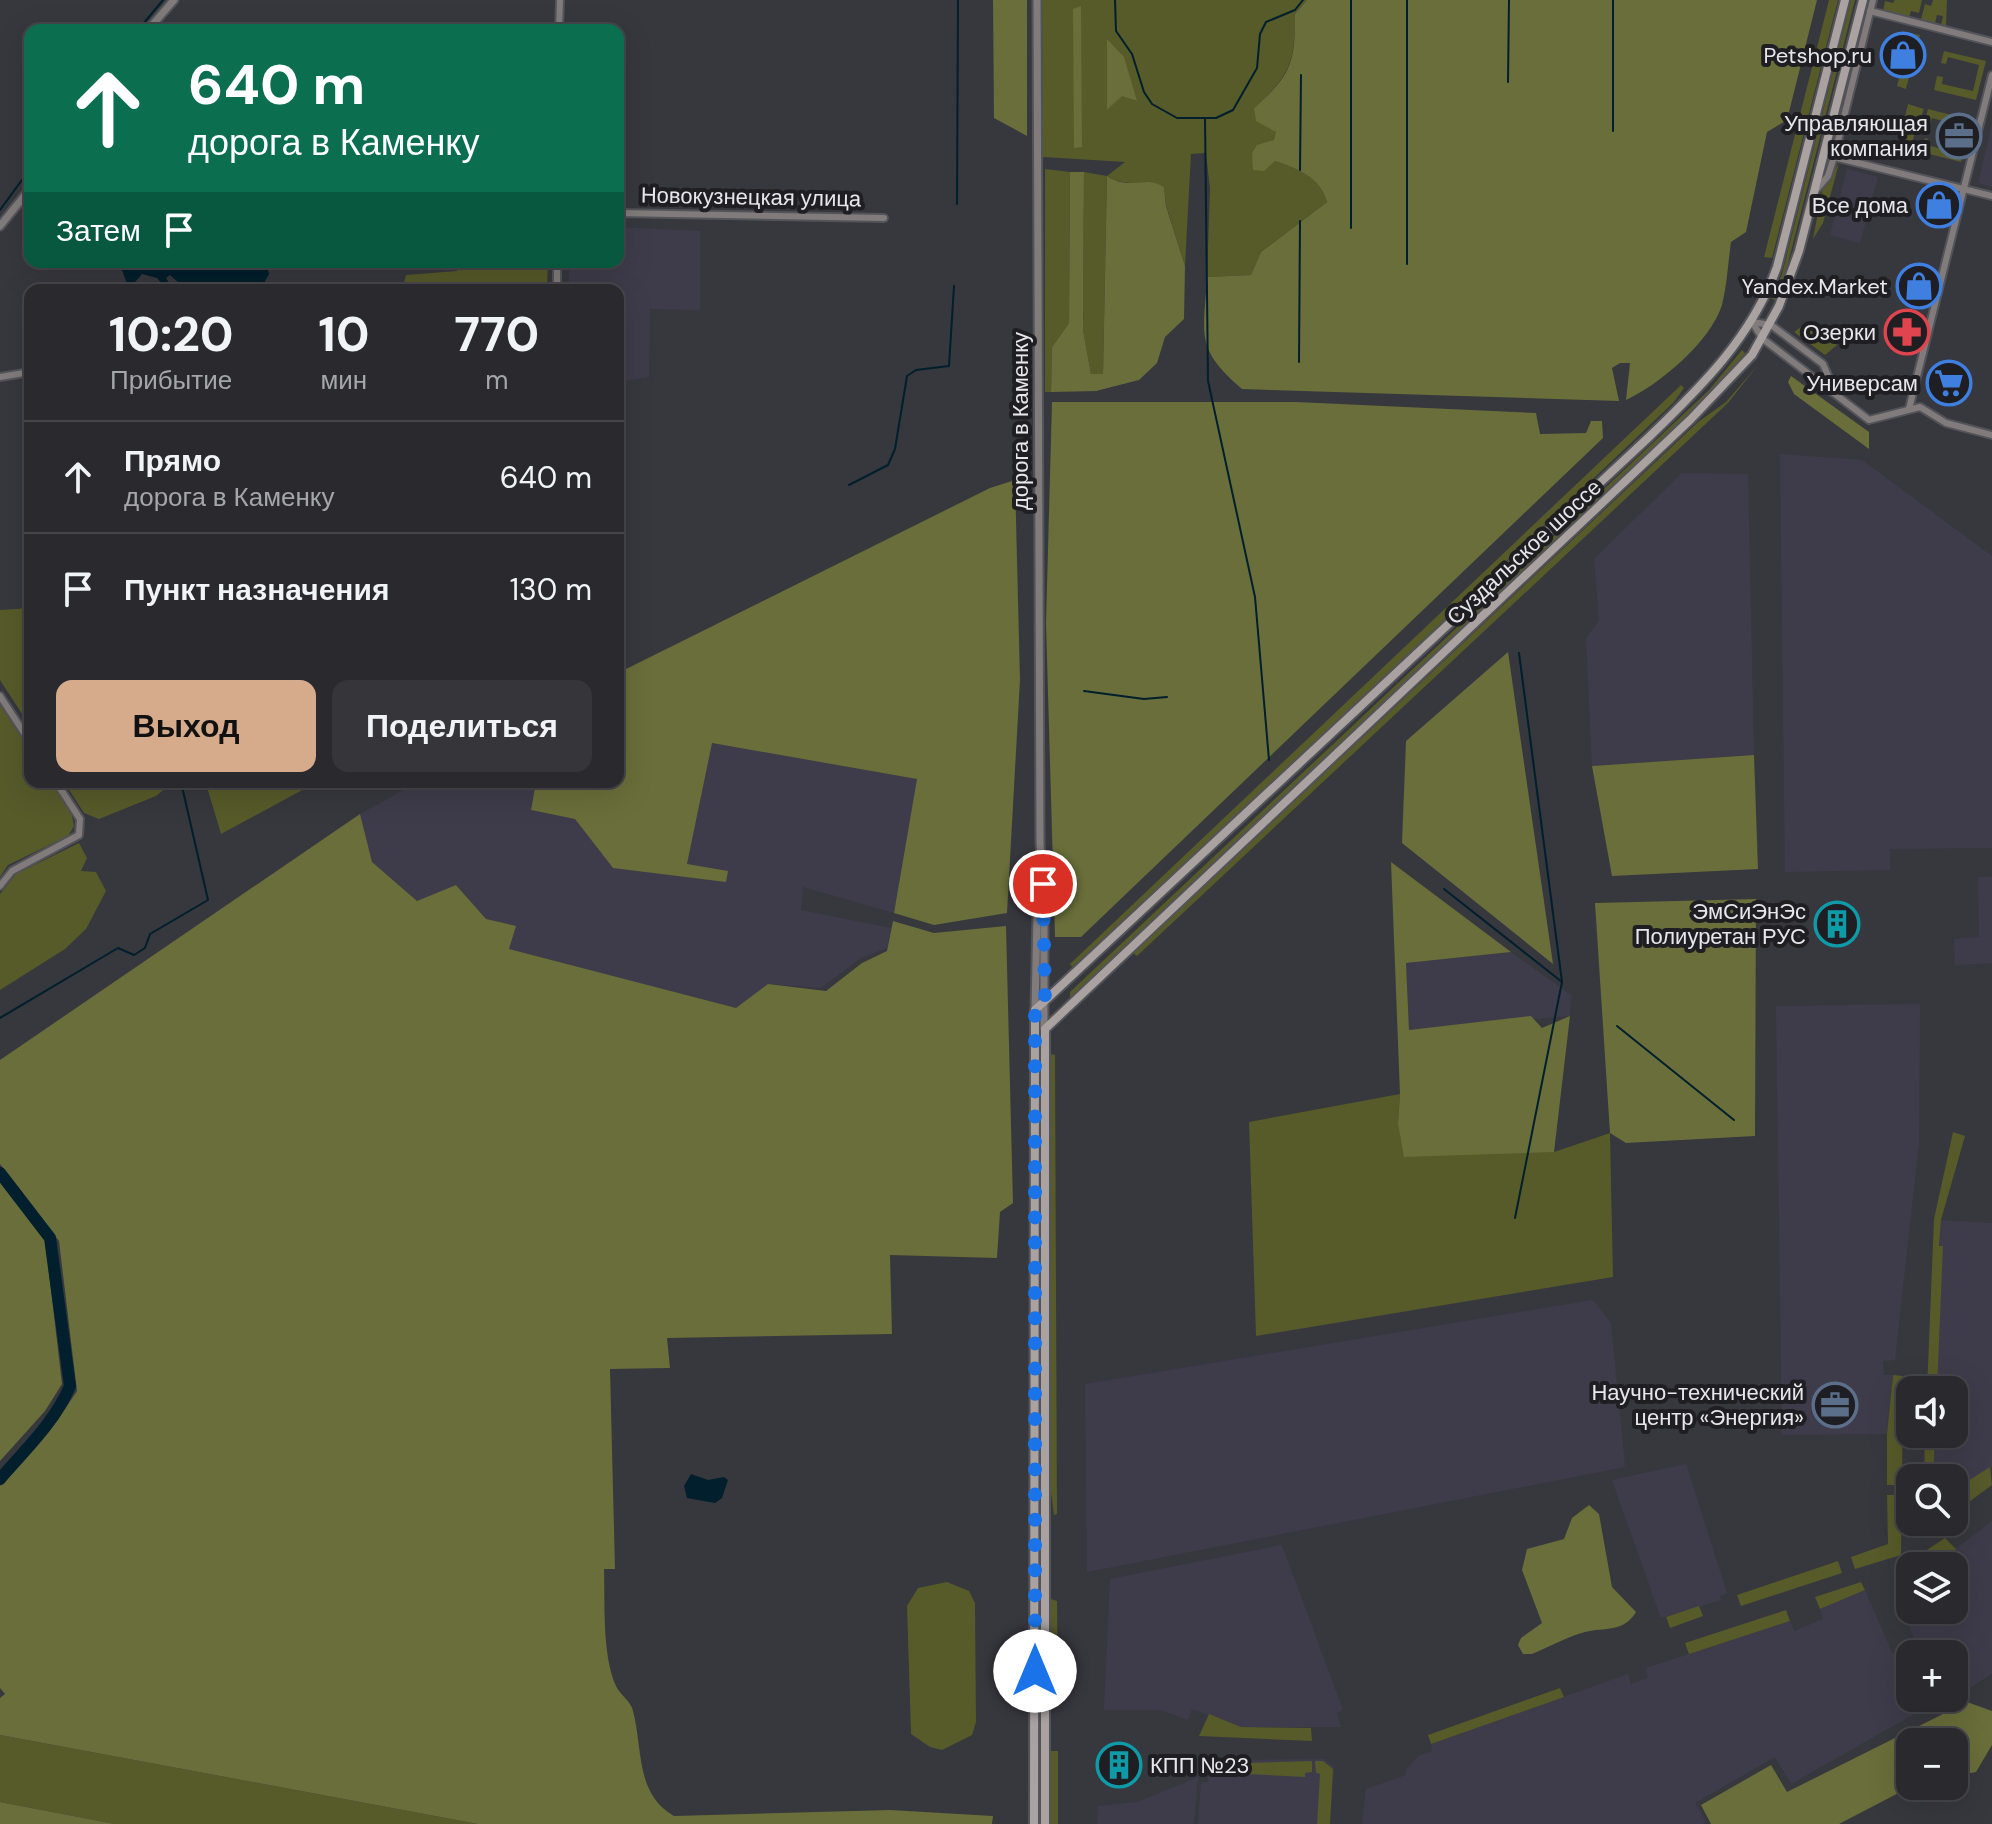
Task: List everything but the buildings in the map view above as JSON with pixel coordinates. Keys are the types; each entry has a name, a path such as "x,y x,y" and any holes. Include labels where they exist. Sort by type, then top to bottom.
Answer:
{"main road":[{"name":"Суздальское шоссе","path":"1035,1010 1665,422 1722,362 1752,322 1777,267 1845,0"},
{"name":"Суздальское шоссе","path":"1045,1029 1721,390 1763,339 1799,251 1863,0"},
{"name":"дорога в Каменку","path":"1034,1824 1035,1010"},
{"name":"дорога в Каменку","path":"1045,1029 1045,1824"}],"street":[{"path":"153,24 174,0"},
{"path":"559,24 560,0"},
{"name":"дорога в Каменку","path":"1037,0 1040,843 1045,1029"},
{"path":"1812,195 1828,176 1834,157 1873,0"},
{"path":"1870,11 1992,42"},
{"path":"1909,409 1992,75"},
{"path":"1834,157 1992,196"},
{"path":"0,226 24,196"},
{"name":"Новокузнецкая улица","path":"624,213 884,218"},
{"path":"1752,322 1771,325 1823,364 1836,395"},
{"path":"1752,322 1763,339 1869,420 1920,407 1946,423 1992,435"},
{"path":"0,377 24,373"},
{"path":"0,696 24,733"},
{"path":"0,886 12,871 79,835 80,819 60,788"},
{"name":"дорога в Каменку","path":"1035,1010 1035,902 1040,843"},
{"path":"1035,1024 1045,1029"}],"shaded area":[{"path":"1992,124 1992,187 1978,183"},
{"path":"1847,169 1878,177 1860,243 1830,235"},
{"path":"624,227 700,231 700,310 650,309 649,377 624,381 624,284 569,284 569,268 624,268"},
{"path":"1780,454 1862,460 1992,556 1992,848 1890,849 1890,870 1785,872"},
{"path":"1682,473 1748,474 1754,755 1592,766 1586,638 1599,621 1594,559"},
{"path":"711,743 918,779 894,913 803,887 801,910 891,928 887,948 861,958 821,988 768,984 737,1009 509,949 457,885 417,901 372,862 360,814 407,788 535,788 531,810 575,819 613,868 687,864"},
{"path":"1978,877 1992,877 1992,963 1955,965 1954,939 1979,937"},
{"path":"1511,952 1571,995 1570,1016 1409,1030 1406,963"},
{"path":"1920,1004 1919,1143 1895,1360 1883,1361 1884,1375 1893,1375 1887,1434 1782,1435 1776,1006"},
{"path":"1941,1220 1992,1223 1992,1467 1968,1483 1968,1464 1931,1464 1931,1448 1968,1448 1968,1376 1934,1376"},
{"path":"1593,1300 1611,1323 1625,1467 1087,1572 1085,1384"},
{"path":"1686,1464 1727,1593 1720,1596 1721,1600 1661,1618 1612,1480"},
{"path":"1992,1521 1992,1674 1968,1689 1968,1640 1915,1640 1909,1624 1968,1624 1968,1552 1951,1552"},
{"path":"1282,1545 1343,1710 1337,1713 1341,1727 1241,1727 1192,1709 1188,1720 1161,1710 1104,1710 1110,1579"},
{"path":"1865,1590 1896,1661 1896,1712 1918,1712 1791,1784 1775,1757 1695,1803 1706,1822 1703,1824 1362,1824 1366,1789 1406,1775 1406,1770 1418,1756 1432,1751 1431,1744 1628,1674 1631,1684 1648,1678 1646,1668 1790,1621 1794,1631 1823,1619 1820,1609"},
{"path":"1325,1759 1334,1767 1330,1824 1198,1824 1201,1782 1208,1782 1208,1773 1231,1773 1232,1760"},
{"path":"1198,1777 1194,1824 1097,1824 1098,1806 1138,1802"}],"green space":[{"path":"993,0 1027,0 1027,136 994,118"},
{"path":"1042,0 1307,0 1295,14 1294,44 1288,67 1276,86 1254,108 1276,132 1275,161 1314,180 1327,202 1261,252 1251,275 1207,277 1210,189 1206,153 1191,154 1185,266 1166,205 1164,187 1150,182 1124,182 1107,176 1125,162 1043,157","holes":["1108,40 1136,101 1122,95 1108,109"]},
{"path":"1307,0 1817,0 1787,120 1767,132 1746,232 1731,242 1722,305 1707,333 1695,347 1668,373 1626,400 1630,363 1620,363 1612,368 1619,401 1242,389 1216,362 1205,339 1207,277 1251,275 1261,252 1327,202 1314,180 1292,167 1275,161 1264,171 1253,170 1252,153 1257,145 1274,140 1276,132 1256,121 1254,108 1276,86 1289,67 1295,14"},
{"path":"1829,0 1838,0 1772,258 1764,257"},
{"path":"1851,0 1855,0 1785,275 1775,300 1772,299 1782,274"},
{"path":"1895,0 1922,0 1919,13 1911,11 1909,17 1883,11 1885,1 1893,3"},
{"path":"1933,0 1947,0 1946,26 1941,25 1943,16 1937,15 1935,23 1921,19 1925,4 1931,6"},
{"path":"1081,6 1082,147 1074,148 1073,9"},
{"path":"1910,33 1920,35 1906,89 1897,86"},
{"path":"1107,39 1124,57 1137,101 1122,96 1107,110"},
{"path":"1944,51 1986,61 1976,100 1934,90 1937,76 1943,77 1942,84 1973,91 1979,65 1948,57 1946,64 1941,63"},
{"path":"1908,104 1924,109 1909,150 1903,148 1910,123 1904,121"},
{"path":"1928,109 1971,120 1961,162 1921,152 1925,138 1928,139 1927,145 1957,153 1964,127 1932,118 1929,129 1923,127"},
{"path":"1839,163 1823,223 1813,239 1822,191"},
{"path":"1045,169 1070,172 1069,323 1052,347 1051,392 1045,392"},
{"path":"1070,172 1084,172 1083,330 1091,374 1103,374 1107,176 1124,183 1150,182 1164,187 1166,206 1185,266 1184,319 1165,337 1157,363 1139,380 1096,391 1051,392 1052,347 1069,323"},
{"path":"1084,172 1107,176 1103,374 1091,374 1083,330"},
{"path":"457,268 548,268 547,284 404,284 406,275 457,271"},
{"path":"1819,326 1837,345 1825,355 1794,332 1801,327 1807,330"},
{"path":"1742,350 1745,353 1713,391 1070,998 1070,992 1709,390"},
{"path":"1758,365 1728,403 1137,956 1133,953 1698,422 1726,402"},
{"path":"1791,376 1869,432 1869,449 1794,394 1788,382"},
{"path":"1681,385 1684,388 1674,402 1140,909 1072,967 1070,964"},
{"path":"1052,402 1296,402 1536,413 1540,434 1586,433 1591,421 1602,421 1603,438 1081,937 1055,937 1046,623"},
{"path":"1015,480 1020,680 1007,913 934,925 894,913 917,779 712,743 687,864 728,871 726,882 613,868 575,819 531,810 535,788 624,788 624,670 990,488"},
{"path":"24,608 24,717 0,680 0,610"},
{"path":"1508,652 1553,964 1402,843 1406,741"},
{"path":"0,704 24,740 24,788 55,788 71,811 74,826 68,836 8,865 0,877"},
{"path":"1754,755 1758,869 1612,876 1592,766"},
{"path":"68,788 166,788 156,796 99,819 84,813"},
{"path":"207,788 306,788 221,834"},
{"path":"360,814 372,862 417,901 456,885 486,919 516,926 509,949 736,1008 768,984 826,991 862,963 887,951 893,921 934,933 1006,926 1013,1203 1000,1212 997,1258 890,1255 892,1334 667,1338 670,1368 610,1369 615,1569 604,1569 608,1659 618,1689 632,1707 647,1783 661,1807 674,1816 890,1810 993,1816 992,1824 478,1824 0,1735 0,1698 5,1694 0,1688 0,1486 57,1421 77,1391 59,1241 0,1164 0,1060"},
{"path":"79,843 87,858 81,871 96,872 106,891 86,929 65,949 0,990 0,894 16,874"},
{"path":"1391,862 1511,952 1406,963 1409,1030 1531,1016 1542,1028 1570,1016 1554,1152 1404,1157 1398,1123 1400,1094"},
{"path":"1756,899 1755,1136 1626,1143 1610,1133 1595,903"},
{"path":"1051,1054 1055,1055 1057,1514 1054,1515 1051,1492"},
{"path":"1400,1094 1398,1123 1554,1152 1610,1133 1613,1277 1256,1336 1249,1122"},
{"path":"1953,1132 1965,1136 1941,1220 1939,1246 1943,1246 1938,1376 1928,1376 1934,1219"},
{"path":"0,1181 45,1239 62,1384 45,1411 0,1461"},
{"path":"1893,1375 1903,1376 1896,1376 1896,1448 1902,1448 1902,1464 1896,1464 1896,1485 1887,1485 1887,1434"},
{"path":"1925,1448 1934,1448 1934,1464 1924,1464"},
{"path":"1990,1467 1992,1485 1968,1503 1968,1481"},
{"path":"1887,1495 1896,1495 1896,1536 1901,1536 1901,1552 1896,1552 1896,1557 1855,1569 1851,1557 1888,1544"},
{"path":"1589,1505 1599,1514 1612,1587 1636,1612 1619,1626 1585,1632 1532,1654 1523,1654 1518,1645 1521,1638 1542,1623 1522,1570 1527,1549 1564,1539 1572,1518"},
{"path":"1945,1538 1956,1549 1952,1552 1924,1552"},
{"path":"1838,1561 1842,1573 1741,1606 1737,1595"},
{"path":"947,1582 969,1591 975,1603 976,1722 972,1735 942,1750 930,1747 911,1734 907,1606 918,1588"},
{"path":"1861,1582 1865,1590 1820,1609 1815,1597"},
{"path":"1051,1599 1057,1601 1058,1688 1051,1688"},
{"path":"1699,1606 1703,1616 1670,1628 1666,1617"},
{"path":"1786,1610 1790,1621 1689,1654 1685,1643"},
{"path":"1560,1688 1564,1697 1431,1744 1428,1735"},
{"path":"1968,1702 1992,1711 1992,1745 1976,1772 1968,1773 1968,1728 1915,1728 1947,1712 1968,1712"},
{"path":"1209,1714 1241,1727 1311,1728 1312,1741 1199,1736"},
{"path":"0,1735 478,1824 115,1824 0,1802"},
{"path":"1896,1738 1896,1794 1839,1824 1711,1824 1701,1805 1771,1765 1787,1792"},
{"path":"1051,1751 1058,1751 1058,1824 1051,1824"},
{"path":"1312,1761 1312,1772 1305,1773 1305,1777 1245,1774 1245,1763"},
{"path":"1315,1761 1323,1761 1333,1769 1330,1824 1317,1824 1320,1774 1316,1773"},
{"path":"0,1802 115,1824 0,1824"}],"water":[{"path":"121,268 268,268 269,274 263,284 177,284 170,275 166,278 169,283 162,284 157,278 142,274 133,284 127,284"},
{"path":"691,1474 708,1480 724,1477 728,1480 722,1498 715,1503 687,1498 684,1486"}],"waterway":[{"path":"143,24 163,0"},
{"path":"957,204 958,0"},
{"path":"1115,0 1116,31 1132,54 1144,92 1152,104 1177,118 1216,118 1233,110 1257,68 1260,34 1266,22 1295,10 1303,0"},
{"path":"1351,0 1351,228"},
{"path":"1407,0 1407,264"},
{"path":"1508,82 1509,0"},
{"path":"1613,0 1613,131"},
{"path":"1300,170 1301,75"},
{"path":"1205,118 1208,381 1255,597 1269,760"},
{"path":"0,210 24,177"},
{"path":"1299,362 1300,221"},
{"path":"849,485 888,465 895,449 907,376 916,370 949,366 954,286"},
{"path":"1515,1218 1562,982 1519,653"},
{"path":"1084,691 1144,699 1167,697"},
{"path":"0,1018 118,948 134,955 145,948 150,934 208,900 182,788"},
{"path":"1444,889 1562,982"},
{"path":"1617,1026 1734,1120"},
{"path":"0,1173 50,1238 70,1386 48,1424 0,1479"}],"place":[{"name":"Petshop.ru","path":"1903,55"},
{"name":"Управляющая компания","path":"1959,136"},
{"name":"Все дома","path":"1939,205"},
{"name":"Yandex.Market","path":"1919,286"},
{"name":"Озерки","path":"1907,332"},
{"name":"Универсам","path":"1949,383"},
{"name":"ЭмСиЭнЭс Полиуретан РУС","path":"1837,924"},
{"name":"Научно-технический центр «Энергия»","path":"1835,1405"},
{"name":"КПП №23","path":"1119,1765"}],"route":[{"path":"1035,1671 1035,1010 1045,1001 1043,884"}]}
